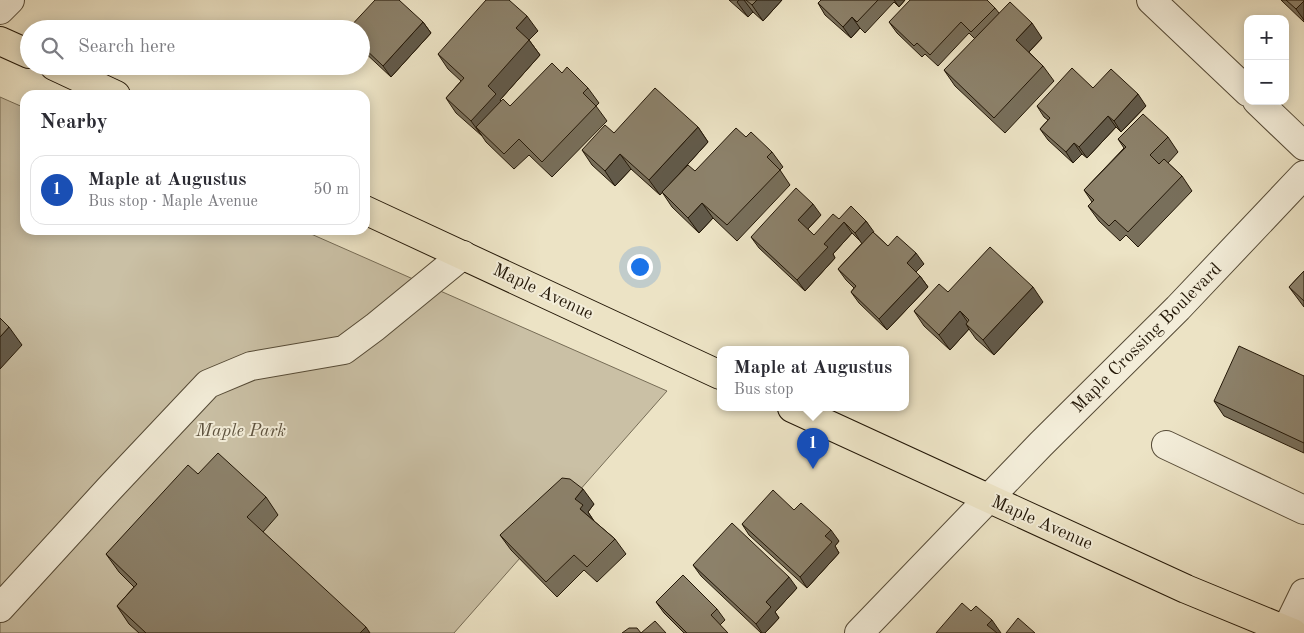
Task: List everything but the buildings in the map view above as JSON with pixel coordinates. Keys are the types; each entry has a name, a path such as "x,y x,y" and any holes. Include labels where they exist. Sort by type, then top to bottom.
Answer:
{"main road":[{"path":"0,41 20,50"},
{"path":"73,75 105,90"},
{"name":"Maple Avenue","path":"370,212 717,374"},
{"name":"Maple Avenue","path":"798,411 1186,589 1290,631"}],"street":[{"path":"0,10 10,0"},
{"path":"1151,0 1244,88"},
{"path":"1261,105 1304,146"},
{"name":"Maple Crossing Boulevard","path":"859,633 1041,444 1178,308 1304,175"},
{"path":"0,608 208,384 251,366 344,350 463,256"},
{"path":"1166,445 1304,510"},
{"path":"1290,631 1304,594"}],"green space":[{"name":"Maple Park","path":"0,97 20,106 20,235 313,235 667,391 454,633 0,633"}],"place":[{"name":"Maple at Augustus","path":"813,469"}]}
